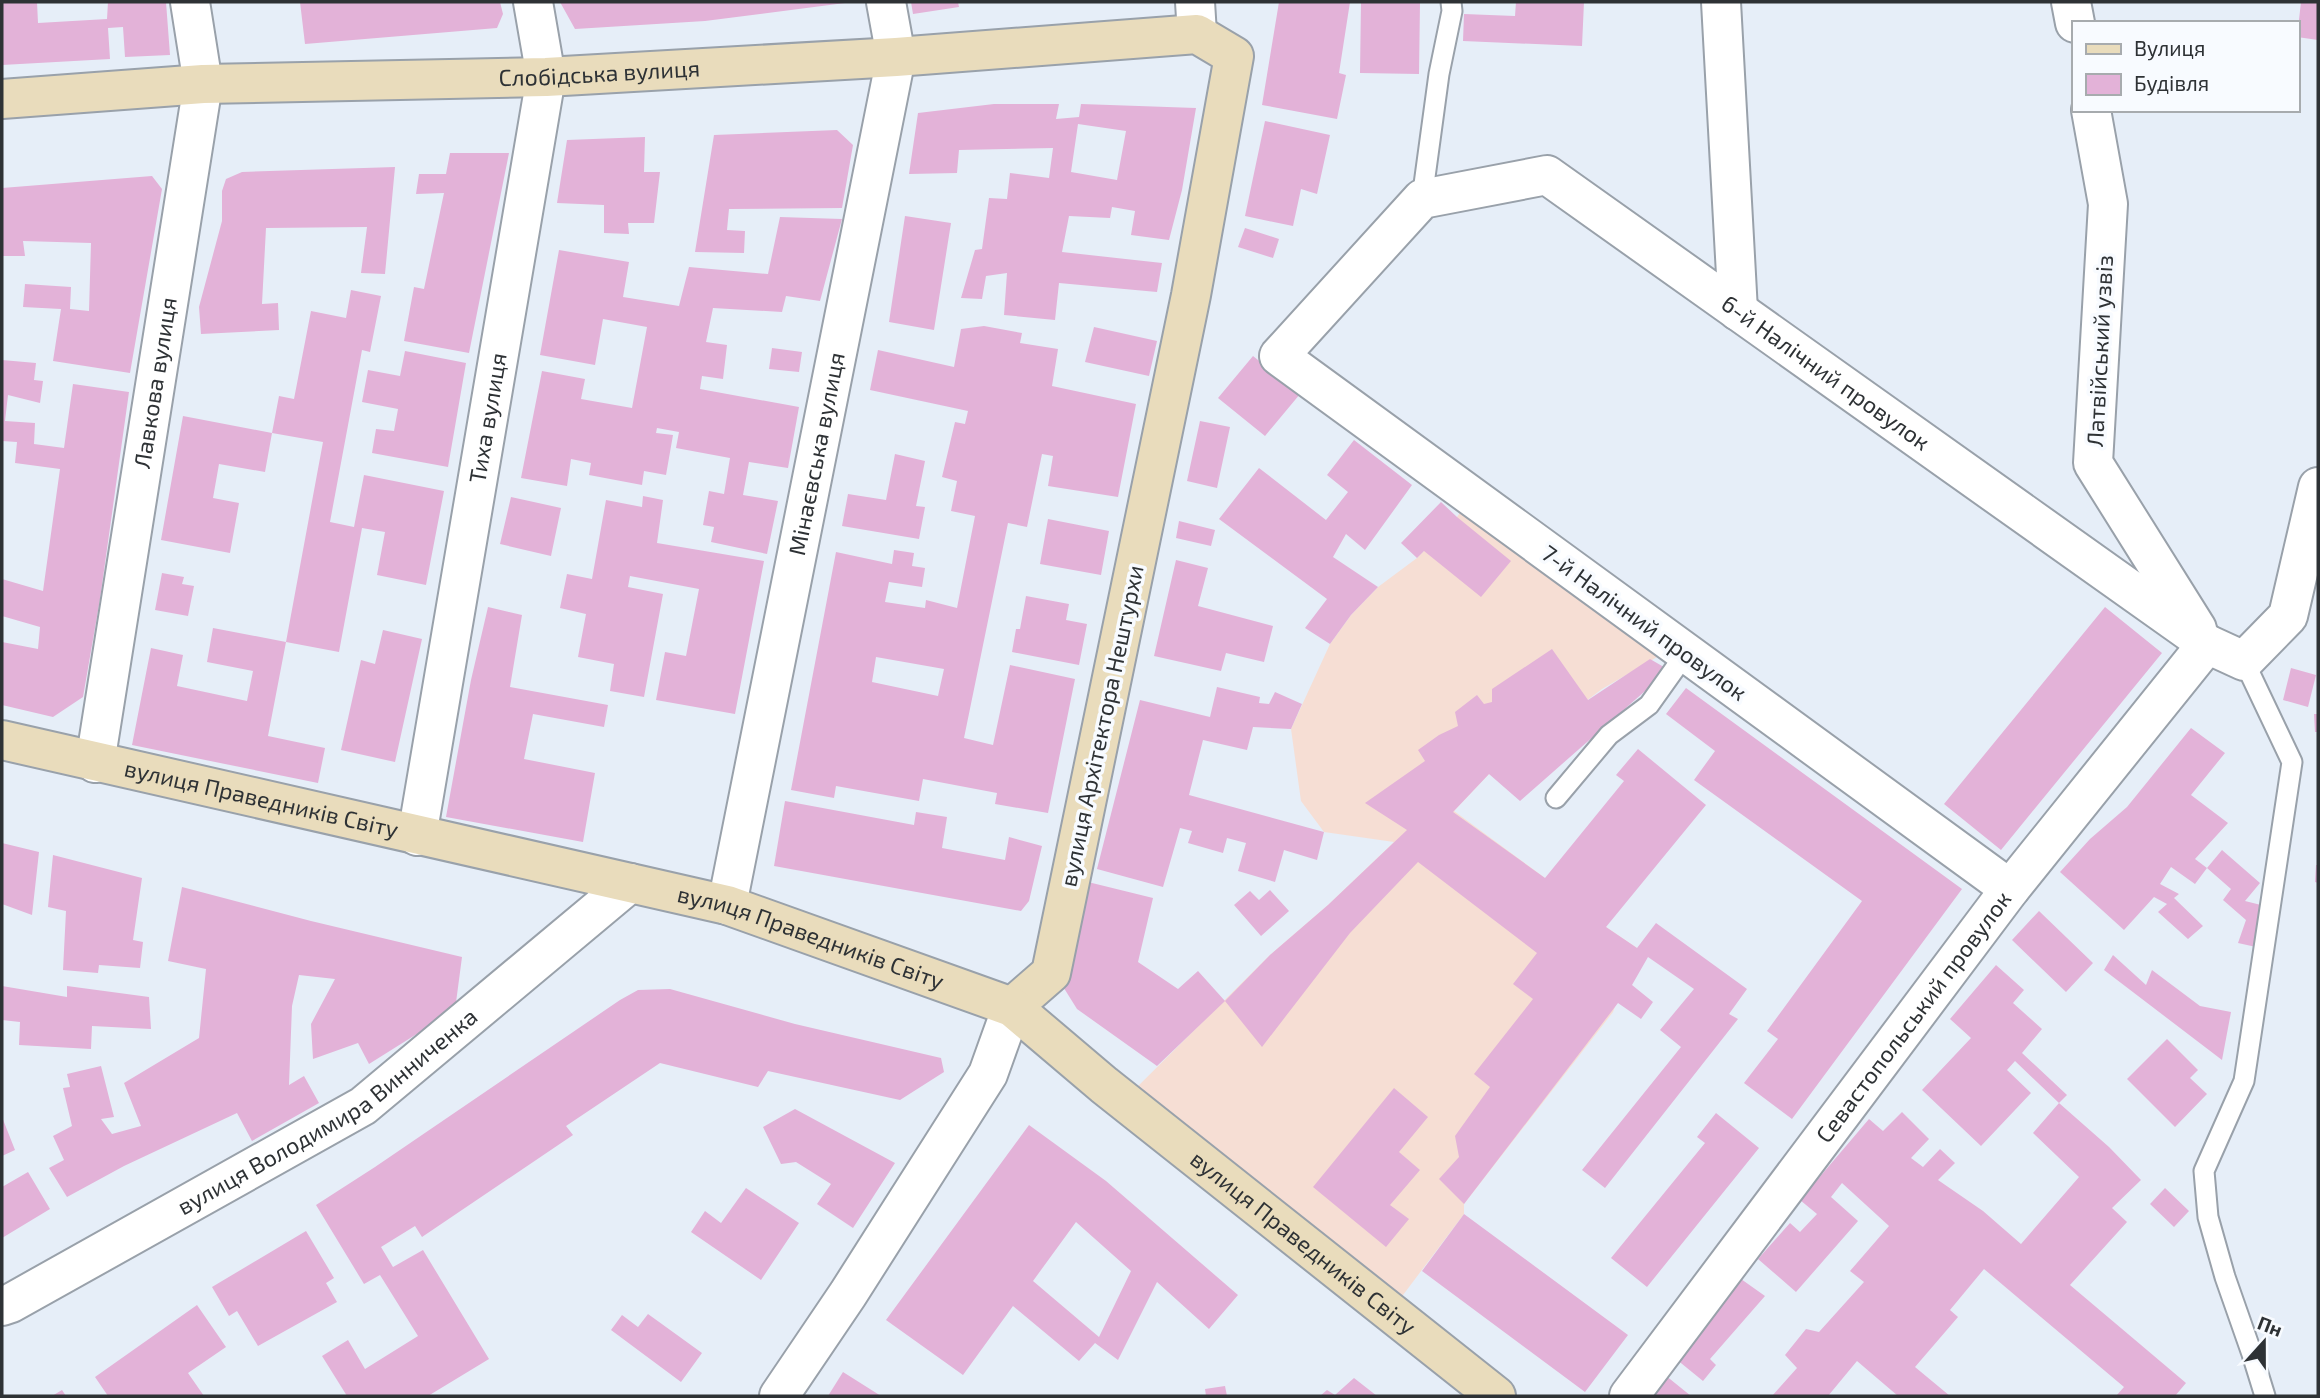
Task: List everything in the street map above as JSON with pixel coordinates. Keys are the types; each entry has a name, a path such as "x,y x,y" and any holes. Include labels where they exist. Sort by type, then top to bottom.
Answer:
{"main road":[{"name":"Слобідська вулиця","path":"2,99 203,84 546,77 896,57 1196,18"},
{"name":"вулиця Архітектора Нештурхи","path":"1012,1007 1051,973 1191,295 1234,55 1196,18"},
{"name":"вулиця Праведників Світу","path":"2,740 727,905 1012,1007 1104,1086 1496,1396"}],"street":[{"name":"Лавкова вулиця","path":"95,763 203,84 190,2"},
{"name":"Тиха вулиця","path":"417,836 546,77 533,2"},
{"name":"Мінаєвська вулиця","path":"727,905 896,57 886,2"},
{"path":"1721,2 1738,311"},
{"path":"2071,2 2075,21"},
{"name":"Латвійський узвіз","path":"2091,112 2108,204 2093,463 2207,645"},
{"name":"6-й Налічний провулок","path":"1422,199 1548,174 2207,645 2244,661"},
{"name":"7-й Налічний провулок","path":"1422,199 1279,356 2010,889"},
{"path":"2244,661 2288,616 2318,487"},
{"name":"Севастопольський провулок","path":"1629,1396 2010,889 2207,645"},
{"name":"вулиця Володимира Винниченка","path":"2,1306 363,1106 630,883"},
{"name":"вулиця Архітектора Нештурхи","path":"779,1396 855,1283 988,1074 1012,1007"}],"lane":[{"path":"1422,199 1439,74 1452,12 1451,2"},
{"path":"1556,799 1609,735 1649,705 1686,653"},
{"path":"2244,661 2292,762 2244,1081 2204,1171 2208,1217 2265,1396"}],"shaded area":[{"path":"1468,501 1676,646 1602,689 1489,774 1454,811 1637,948 1613,1012 1464,1204 1464,1214 1394,1307 1126,1098 1270,955 1328,905 1394,842 1324,832 1301,801 1291,729 1330,644 1351,615 1378,587 1417,558 1457,517"}],"building":[{"path":"2,2 37,2 38,23 107,19 108,2 166,2 170,55 125,57 123,27 108,28 110,59 2,65"},
{"path":"300,2 500,2 503,14 497,28 305,44"},
{"path":"560,2 845,3 705,21 575,29"},
{"path":"911,2 958,2 959,7 913,14"},
{"path":"1279,2 1350,2 1339,73 1346,75 1337,119 1262,105"},
{"path":"1361,2 1420,3 1419,74 1360,73"},
{"path":"1516,2 1584,2 1582,46 1463,41 1464,14 1515,16"},
{"path":"2301,2 2318,2 2318,40 2299,37"},
{"path":"994,104 1059,104 1056,119 1079,117 1081,104 1196,108 1182,190 1169,240 1131,235 1135,211 1112,207 1110,218 1069,216 1062,252 1162,263 1157,292 1059,283 1055,320 1004,315 1007,273 986,276 982,299 961,298 975,250 982,249 989,198 1007,199 1010,173 1049,178 1053,148 959,150 957,173 909,174 918,113","holes":["1078,124 1126,131 1117,180 1071,172"]},
{"path":"1265,121 1330,135 1317,194 1301,189 1293,226 1245,216"},
{"path":"837,130 853,145 842,208 729,209 727,230 745,231 744,253 695,252 714,135"},
{"path":"645,137 644,172 660,172 654,223 628,223 629,234 604,233 604,205 557,203 567,140"},
{"path":"450,153 509,153 469,353 404,341 414,287 424,289 444,193 416,194 419,174 446,174"},
{"path":"395,167 385,274 361,273 367,227 266,228 262,304 278,303 279,330 201,334 199,307 222,221 222,191 226,179 242,172"},
{"path":"152,176 162,189 130,373 53,361 61,309 23,307 25,284 71,287 70,309 89,311 91,243 23,241 25,256 2,256 2,188"},
{"path":"905,216 951,223 934,330 889,322"},
{"path":"780,217 842,219 820,301 786,296 782,312 713,308 706,342 727,345 723,379 702,376 700,389 799,407 788,468 749,462 743,495 778,501 767,554 711,542 714,527 703,525 709,491 724,494 730,458 676,448 679,432 657,428 656,433 673,435 666,475 644,471 642,485 589,475 591,463 571,459 567,486 521,478 542,371 585,379 581,399 632,408 647,327 603,319 595,365 540,355 559,250 629,262 623,297 679,306 689,267 768,274"},
{"path":"1245,228 1279,239 1273,258 1238,247"},
{"path":"351,290 381,296 370,352 362,350 330,522 354,527 364,475 444,491 426,585 377,575 385,532 362,528 339,652 286,642 323,442 272,433 279,396 294,399 311,311 346,318"},
{"path":"984,326 1022,333 1020,343 1058,349 1052,386 1136,404 1118,497 1048,486 1053,456 1042,454 1027,527 1008,523 964,738 993,745 1010,665 1075,679 1048,813 995,804 997,793 923,779 919,801 836,786 834,798 791,790 836,552 892,564 894,550 914,553 912,566 925,568 922,587 889,582 885,602 925,608 926,600 957,608 975,516 951,511 957,481 942,477 955,422 965,424 968,411 870,390 878,350 954,367 961,329","holes":["876,657 944,669 938,696 872,682"]},
{"path":"1094,327 1157,341 1149,376 1085,362"},
{"path":"772,348 802,352 799,372 769,369"},
{"path":"405,351 466,363 448,467 372,453 376,429 394,431 398,409 362,402 368,370 400,376"},
{"path":"1253,356 1300,394 1265,436 1218,398"},
{"path":"2,360 36,363 34,380 43,381 40,403 8,395 5,421 35,423 34,444 64,448 73,384 129,392 100,599 83,697 53,717 2,705 2,642 38,649 40,627 2,616 2,579 43,591 60,469 15,463 17,442 2,441"},
{"path":"183,416 272,433 265,472 219,464 213,498 239,503 230,553 161,540"},
{"path":"1200,421 1230,427 1217,488 1187,481"},
{"path":"1354,440 1412,485 1365,550 1346,534 1333,557 1378,587 1351,615 1330,644 1305,628 1327,599 1219,519 1259,468 1326,520 1348,492 1327,475"},
{"path":"895,454 925,461 916,506 925,507 919,539 842,526 848,494 886,500"},
{"path":"643,496 663,500 657,543 764,561 735,714 656,700 665,652 686,656 699,589 630,576 628,587 663,594 644,697 610,691 614,664 578,657 586,614 560,608 567,574 592,579 606,500 642,507"},
{"path":"511,497 561,508 551,556 500,544"},
{"path":"1441,502 1511,561 1481,597 1424,551 1417,558 1401,543"},
{"path":"1048,519 1109,531 1101,575 1040,564"},
{"path":"1179,521 1215,530 1211,546 1176,538"},
{"path":"1176,560 1208,568 1198,606 1273,626 1264,662 1226,653 1221,671 1154,656"},
{"path":"162,573 184,577 182,584 194,586 188,616 155,610"},
{"path":"1026,596 1069,604 1066,620 1087,624 1079,665 1012,652 1016,629 1020,629"},
{"path":"488,607 522,615 510,687 608,705 604,727 533,714 524,759 595,773 583,842 446,817 471,680"},
{"path":"2105,607 2162,653 2001,850 1944,804"},
{"path":"213,628 286,642 268,736 325,748 318,783 132,745 151,648 183,655 177,686 247,701 253,671 207,662"},
{"path":"383,630 422,639 395,762 341,750 361,660 375,664"},
{"path":"1552,649 1588,700 1650,659 1669,670 1520,801 1489,774 1453,812 1545,878 1624,781 1616,775 1638,749 1706,805 1606,927 1637,948 1656,923 1747,989 1729,1014 1738,1019 1605,1188 1582,1170 1681,1047 1660,1030 1694,989 1648,957 1632,985 1653,1002 1641,1019 1618,1003 1464,1204 1439,1179 1459,1157 1455,1136 1490,1087 1474,1074 1533,999 1513,984 1537,953 1418,862 1350,933 1262,1047 1225,1001 1270,955 1328,905 1407,830 1365,803 1425,761 1418,750 1458,726 1455,712 1477,695 1484,704 1492,702 1492,689"},
{"path":"2291,668 2316,675 2308,707 2283,700"},
{"path":"1217,687 1260,697 1259,703 1269,704 1275,692 1302,704 1291,729 1253,727 1247,750 1203,740 1189,795 1324,832 1317,860 1284,850 1275,882 1238,871 1246,843 1227,838 1223,853 1188,843 1192,831 1180,828 1163,887 1097,869 1140,700 1210,717"},
{"path":"1686,688 1962,889 1792,1119 1744,1083 1778,1039 1767,1031 1862,901 1694,780 1715,751 1666,714"},
{"path":"2314,714 2318,714 2318,732 2315,732"},
{"path":"2191,728 2225,753 2191,795 2228,823 2195,859 2207,868 2195,884 2171,867 2160,884 2179,894 2174,898 2203,926 2188,939 2158,912 2167,904 2154,897 2124,930 2060,872 2090,839 2127,807"},
{"path":"785,801 914,825 916,812 947,817 942,848 1005,860 1009,837 1042,846 1029,901 1021,911 774,866"},
{"path":"2,843 39,852 32,915 2,904"},
{"path":"2222,850 2260,883 2245,901 2265,906 2256,947 2238,943 2246,920 2223,900 2231,889 2207,868"},
{"path":"53,855 142,878 133,940 143,942 140,968 99,965 98,973 63,970 66,911 48,907"},
{"path":"2318,865 2318,883 2315,882"},
{"path":"1088,882 1153,898 1138,962 1178,989 1198,971 1225,1001 1157,1066 1077,1009 1062,985"},
{"path":"182,887 462,957 455,1010 369,1064 358,1043 313,1059 311,1024 335,979 299,975 292,1006 289,1085 304,1076 319,1103 252,1141 237,1113 124,1166 67,1197 49,1168 64,1160 53,1136 72,1126 63,1088 70,1087 67,1074 101,1066 114,1117 101,1119 112,1134 141,1126 124,1083 199,1038 206,969 168,961"},
{"path":"1270,890 1289,911 1261,936 1234,905 1250,891 1259,900"},
{"path":"2039,911 2093,963 2066,992 2012,940"},
{"path":"2113,955 2146,985 2152,970 2200,1006 2231,1012 2222,1060 2104,970"},
{"path":"1996,965 2024,990 2013,1003 2042,1029 2022,1053 2067,1095 2059,1103 2015,1061 2007,1070 2031,1093 1981,1146 1922,1090 1971,1038 1950,1019"},
{"path":"2,986 67,997 67,986 149,997 151,1029 92,1026 91,1049 19,1045 20,1022 2,1020"},
{"path":"670,989 795,1024 941,1058 944,1072 900,1100 768,1071 758,1087 660,1063 566,1126 573,1135 422,1237 415,1226 381,1247 393,1267 423,1250 489,1359 428,1396 347,1396 322,1356 348,1340 365,1369 418,1336 380,1275 364,1284 316,1205 620,1000 638,990"},
{"path":"2167,1039 2198,1070 2190,1078 2207,1094 2175,1127 2127,1079"},
{"path":"1394,1088 1428,1117 1399,1152 1420,1170 1390,1205 1409,1219 1386,1247 1313,1187"},
{"path":"2059,1103 2109,1147 2141,1180 2112,1208 2127,1222 2070,1285 2186,1383 2175,1396 2116,1396 2124,1387 1984,1269 1950,1310 1958,1317 1915,1367 1950,1396 1898,1396 1857,1361 1828,1396 1772,1396 1797,1368 1785,1355 1806,1329 1819,1332 1864,1282 1850,1271 1889,1226 1842,1183 1831,1197 1858,1221 1796,1292 1758,1259 1790,1223 1800,1232 1817,1214 1800,1200 1869,1119 1883,1131 1902,1112 1929,1139 1911,1158 1923,1167 1940,1149 1955,1163 1938,1180 1983,1211 2021,1244 2079,1177 2033,1133"},
{"path":"795,1109 895,1163 853,1228 817,1204 831,1184 796,1162 781,1164 763,1127"},
{"path":"1716,1113 1759,1148 1647,1287 1611,1258 1705,1143 1697,1137"},
{"path":"2,1117 15,1150 2,1156"},
{"path":"1029,1125 1106,1181 1238,1295 1209,1329 1157,1282 1118,1360 1095,1343 1079,1361 1013,1306 963,1375 886,1320","holes":["1076,1222 1131,1271 1099,1337 1033,1281"]},
{"path":"28,1172 50,1209 2,1238 2,1187"},
{"path":"746,1188 799,1223 761,1280 691,1232 705,1211 721,1223"},
{"path":"2165,1188 2189,1211 2174,1227 2150,1204"},
{"path":"1464,1214 1628,1335 1585,1392 1422,1271"},
{"path":"306,1231 334,1278 326,1283 337,1302 258,1346 237,1311 229,1316 212,1287"},
{"path":"1741,1279 1765,1296 1710,1359 1716,1365 1703,1381 1676,1359"},
{"path":"197,1305 226,1347 188,1373 204,1396 108,1396 95,1377"},
{"path":"648,1314 702,1353 681,1382 611,1330 622,1315 638,1327"},
{"path":"843,1372 881,1396 828,1396"},
{"path":"1665,1375 1691,1396 1647,1396"},
{"path":"1354,1378 1377,1396 1320,1396 1327,1390 1335,1395"},
{"path":"1225,1386 1227,1396 1206,1396 1205,1389"},
{"path":"62,1390 66,1396 52,1396"}]}
